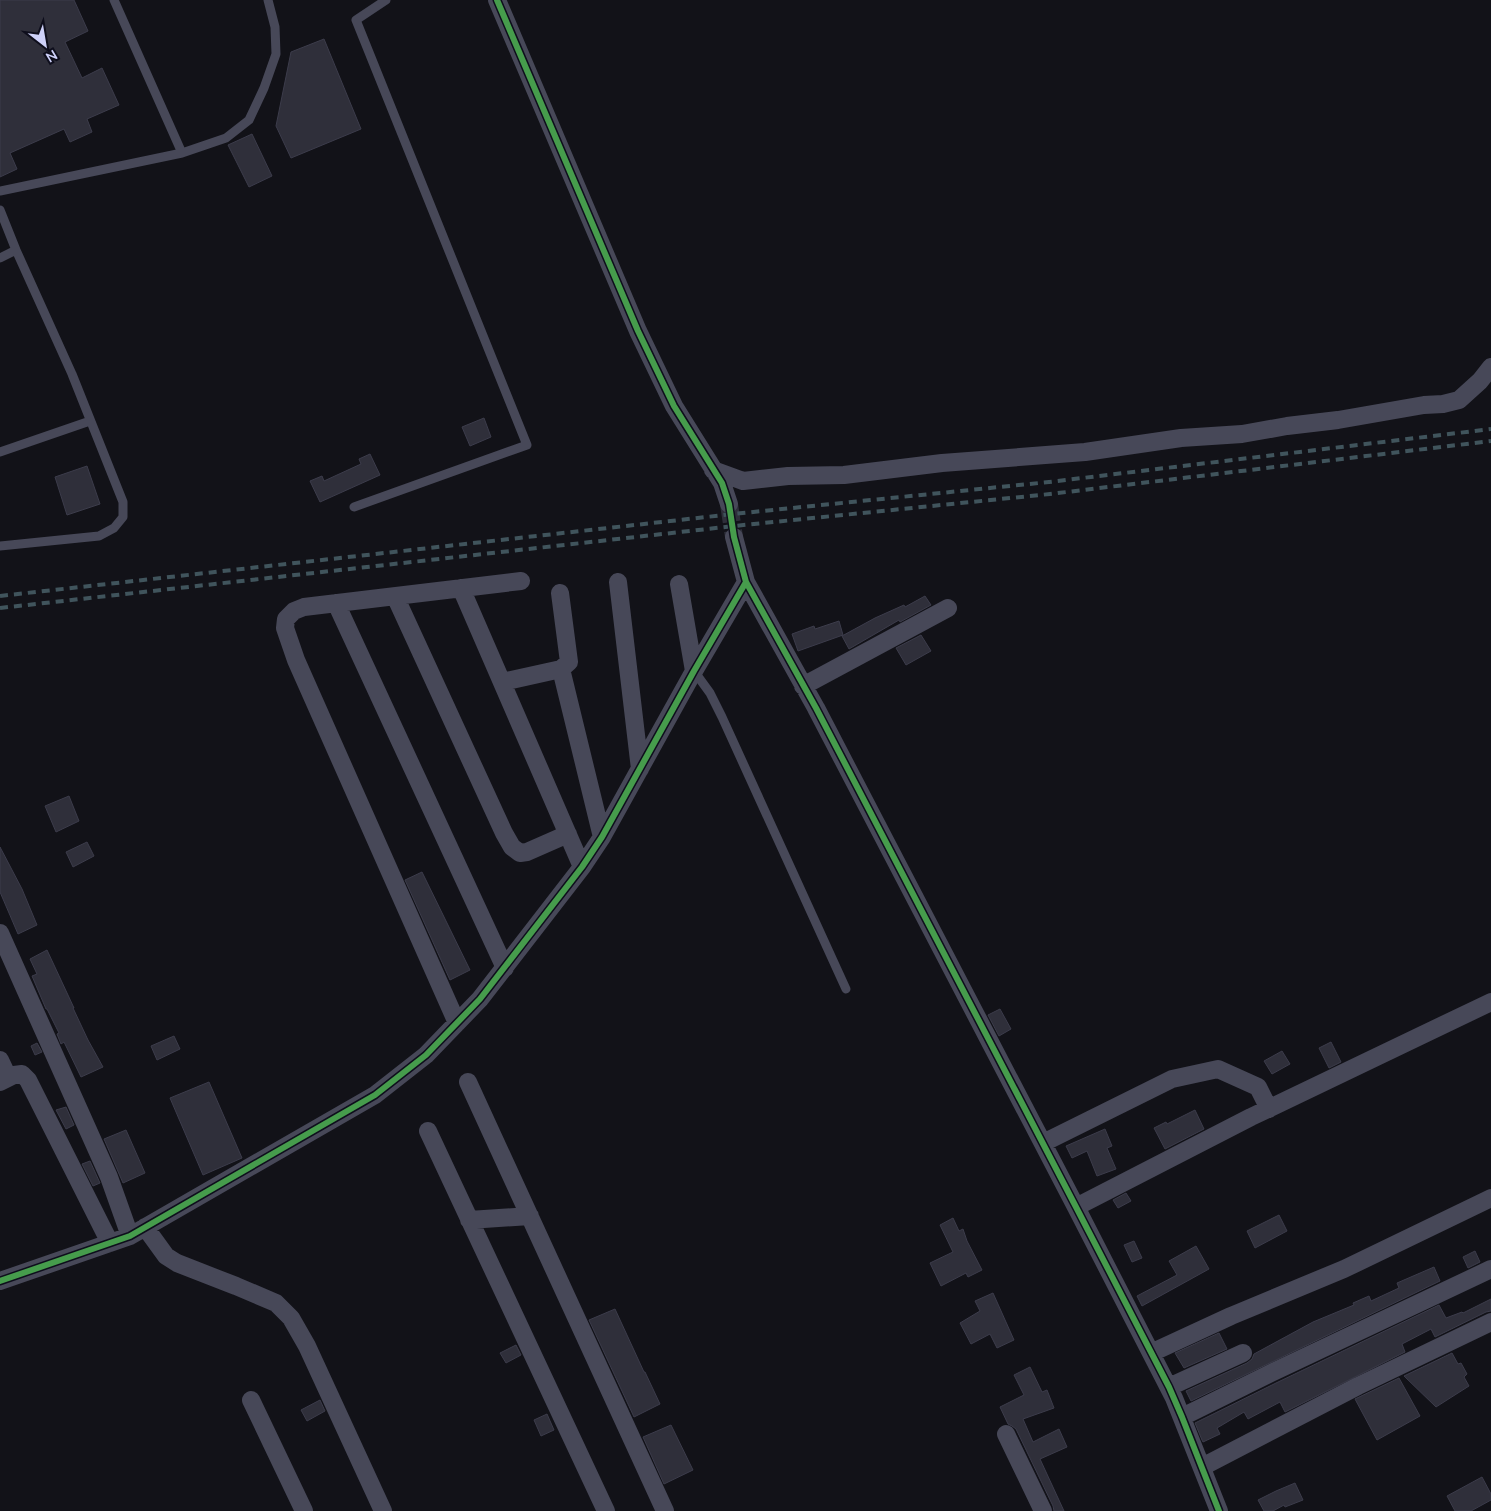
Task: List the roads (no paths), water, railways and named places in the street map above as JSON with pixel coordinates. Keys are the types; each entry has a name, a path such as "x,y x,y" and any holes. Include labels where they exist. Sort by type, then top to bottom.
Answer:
{"street":[{"path":"497,0 638,332 674,406 722,483 729,504"},
{"path":"713,470 743,481 788,476 844,475 942,462 1085,452 1181,438 1242,434 1459,400 1480,381 1491,367"},
{"path":"734,537 746,582 803,686 1169,1387 1219,1511"},
{"path":"458,1023 296,660 285,628 286,619 294,611 304,606 521,580"},
{"path":"618,582 640,769"},
{"path":"0,1281 148,1231 375,1095 426,1055 480,1000 582,867 602,837 694,671 746,582"},
{"path":"679,584 694,671"},
{"path":"461,588 582,867"},
{"path":"502,682 561,669 567,665 569,659 560,593"},
{"path":"396,596 512,847 520,852 528,852 568,834"},
{"path":"336,603 505,968"},
{"path":"803,686 948,608"},
{"path":"561,669 602,837"},
{"path":"0,933 109,1177 130,1236"},
{"path":"1076,1207 1269,1109 1491,1002"},
{"path":"0,1060 4,1080 14,1075 22,1074 28,1080 110,1243"},
{"path":"1043,1143 1172,1078 1218,1069 1258,1087 1269,1109"},
{"path":"468,1082 665,1511"},
{"path":"428,1131 606,1511"},
{"path":"1152,1354 1231,1316 1344,1269 1491,1198"},
{"path":"470,1220 530,1216"},
{"path":"148,1231 166,1256 177,1263 276,1303 291,1318 307,1346 384,1511"},
{"path":"1182,1418 1491,1269"},
{"path":"1202,1467 1358,1386 1491,1322"},
{"path":"1169,1387 1243,1353"},
{"path":"251,1400 304,1511"},
{"path":"1006,1434 1043,1511"}],"lane":[{"path":"114,0 182,153"},
{"path":"0,191 182,153 226,138 249,120 264,88 276,54 274,27 268,0"},
{"path":"354,507 527,445 356,20 386,0"},
{"path":"0,210 72,374 123,502 123,517 114,528 99,536 0,546"},
{"path":"0,258 16,250"},
{"path":"0,452 90,421"},
{"path":"694,671 710,693 722,717 846,989"}],"tunnel":[{"path":"729,504 734,537"}],"railway":[{"path":"0,596 733,514 1049,482 1491,429"},
{"path":"0,608 734,526 1050,494 1491,441"}]}
